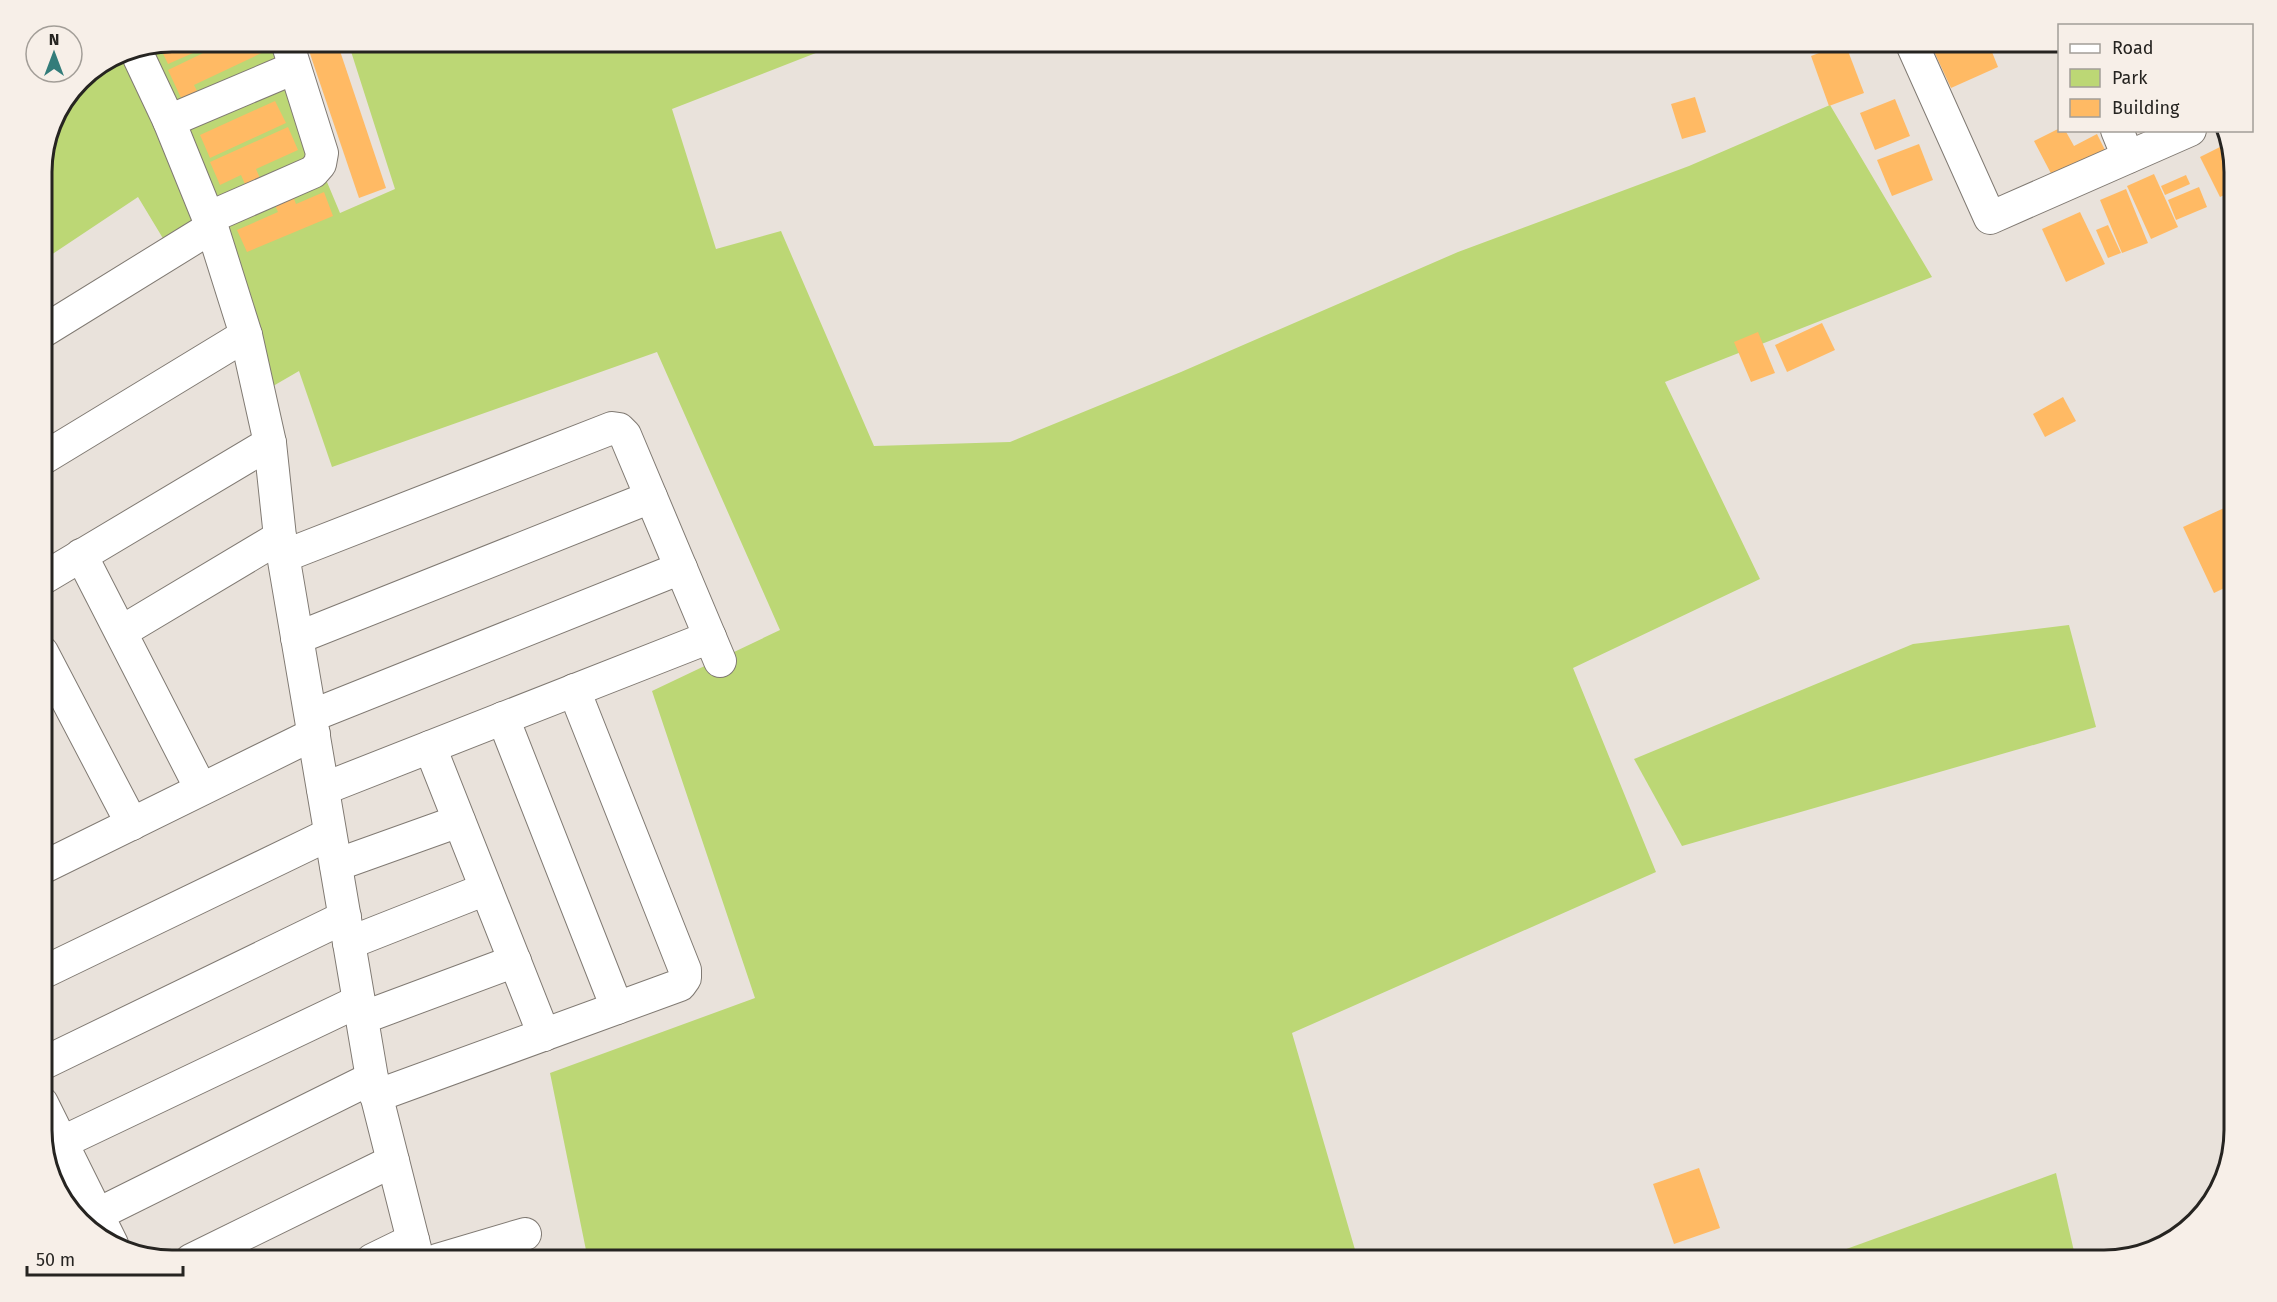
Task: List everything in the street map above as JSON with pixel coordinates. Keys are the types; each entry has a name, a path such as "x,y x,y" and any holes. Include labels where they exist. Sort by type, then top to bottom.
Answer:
{"street":[{"path":"1915,52 1990,218 2123,144 2180,132"},
{"path":"53,325 210,223 313,172 320,164 322,153 290,55 169,121"},
{"path":"139,58 169,121 210,223 246,335 270,443 282,546 374,1087 416,1250"},
{"path":"53,452 246,335"},
{"path":"121,632 282,546 612,429 619,429 625,435 715,649 574,690 323,789"},
{"path":"53,572 270,443"},
{"path":"297,638 651,497"},
{"path":"81,555 201,789"},
{"path":"53,858 132,824 201,789 312,725 681,568"},
{"path":"53,673 132,824"},
{"path":"91,1217 374,1087 544,1035 680,985 685,978 686,970 574,690"},
{"path":"503,718 617,1008"},
{"path":"430,747 544,1035"},
{"path":"336,866 459,820"},
{"path":"53,969 330,834"},
{"path":"53,1059 347,930 486,889"},
{"path":"54,1147 360,1010 514,961"},
{"path":"54,1148 89,1215"},
{"path":"211,1250 393,1161"},
{"path":"471,1250 525,1234"}],"green space":[{"path":"172,52 275,52 275,60 178,103 151,55"},
{"path":"351,52 818,52 672,109 716,249 781,231 874,446 1010,442 1181,372 1458,252 1689,166 1830,105 1932,277 1665,382 1760,579 1573,668 1656,872 1292,1033 1355,1250 586,1250 550,1073 755,998 652,691 780,630 657,352 332,467 299,371 268,389 226,228 230,219 321,178 327,182 340,213 395,189"},
{"path":"126,62 193,218 192,226 167,245 138,197 53,254 53,164 62,126 82,93 93,82"},
{"path":"268,87 287,88 307,150 305,161 222,198 215,194 188,130"},
{"path":"2069,625 2096,727 1682,846 1634,759 1913,644"},
{"path":"2056,1173 2074,1250 1844,1250"}],"building":[{"path":"195,52 168,64 163,53"},
{"path":"205,52 264,52 194,85 198,93 182,100 168,70"},
{"path":"309,52 340,52 386,188 359,198"},
{"path":"1821,52 1848,52 1864,93 1829,106 1811,56"},
{"path":"1934,52 1992,52 1998,67 1951,88"},
{"path":"1695,97 1706,132 1682,139 1671,104"},
{"path":"1895,99 1910,136 1875,150 1860,113"},
{"path":"275,101 286,123 210,158 200,135"},
{"path":"288,127 298,150 256,169 262,183 247,189 241,175 220,185 210,162"},
{"path":"2058,129 2058,132 2066,132 2074,146 2097,134 2108,156 2056,183 2034,141"},
{"path":"1919,144 1933,180 1892,196 1877,160"},
{"path":"2221,146 2224,195 2220,197 2200,157"},
{"path":"2154,174 2178,227 2151,239 2127,186"},
{"path":"2186,175 2190,184 2165,195 2161,186"},
{"path":"2199,187 2207,207 2176,220 2168,200"},
{"path":"2126,189 2148,243 2122,253 2100,200"},
{"path":"291,191 296,204 324,192 333,216 247,252 237,230 278,212 272,199"},
{"path":"2080,212 2105,264 2066,282 2042,229"},
{"path":"2108,225 2121,253 2108,258 2096,230"},
{"path":"1822,323 1835,350 1787,372 1775,345"},
{"path":"1758,332 1775,373 1751,382 1734,342"},
{"path":"2063,397 2076,421 2045,437 2033,414"},
{"path":"2224,508 2224,588 2214,593 2183,527"},
{"path":"1699,1168 1720,1228 1674,1244 1653,1184"},
{"path":"75,1171 86,1193 74,1199 63,1177"}]}
